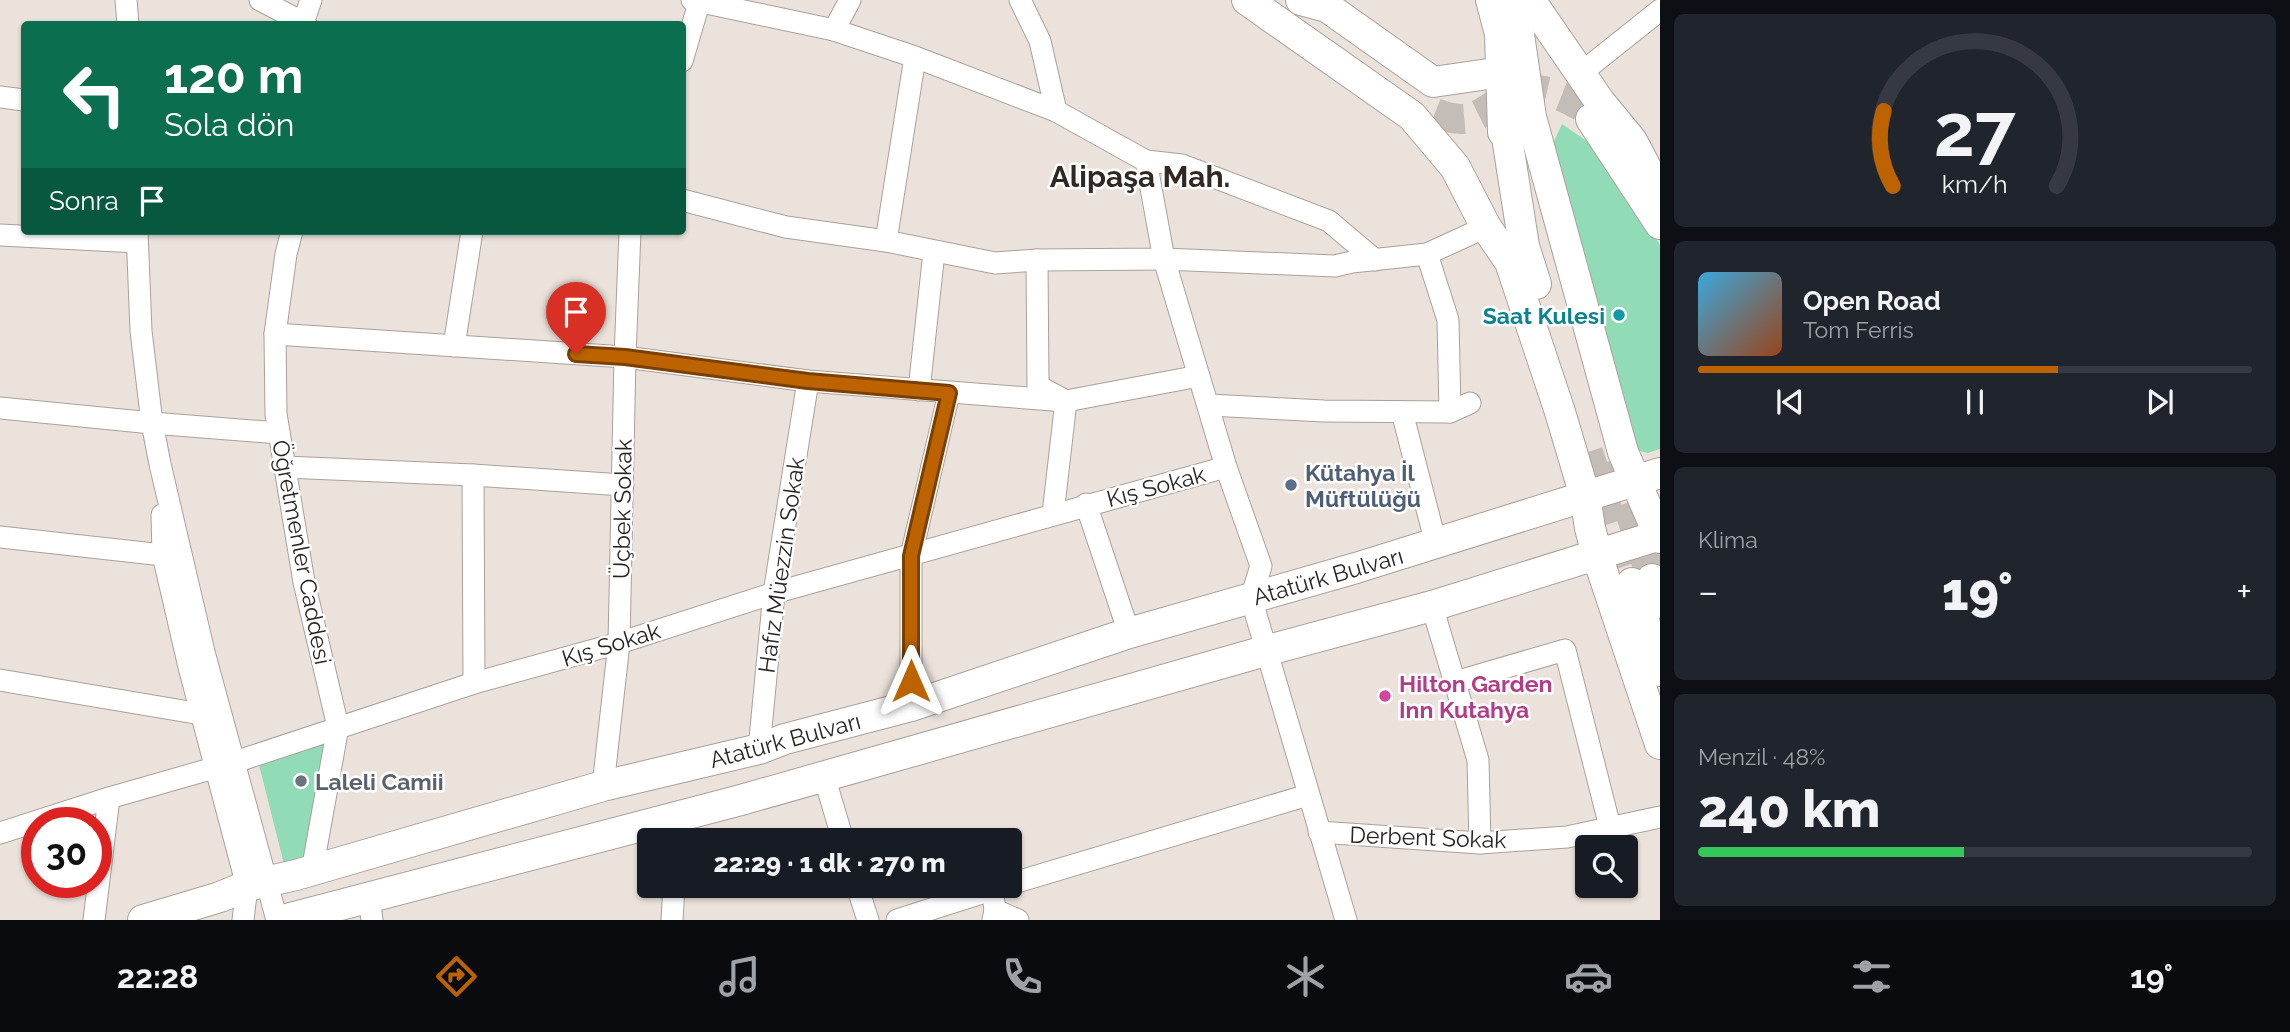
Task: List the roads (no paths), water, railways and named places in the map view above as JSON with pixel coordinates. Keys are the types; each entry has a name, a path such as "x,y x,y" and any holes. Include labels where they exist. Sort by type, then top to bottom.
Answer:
{"main road":[{"path":"1247,0 1412,116 1455,167 1486,227 1510,262"},
{"path":"1292,0 1436,113"},
{"path":"1301,0 1327,7 1433,82 1502,72"},
{"path":"1491,0 1500,34 1502,72 1623,452 1648,477 1660,536"},
{"path":"1514,0 1524,246 1598,449"},
{"path":"1530,0 1580,73 1632,141 1660,194"},
{"path":"1582,107 1624,166 1660,224"},
{"path":"1517,115 1503,211 1510,262 1585,496 1597,555 1660,744"},
{"name":"Atatürk Bulvarı","path":"142,920 603,786 759,749 785,739 911,706 1129,633 1436,544 1648,477"},
{"name":"Atatürk Bulvarı","path":"679,828 824,776 1432,606 1660,536"},
{"path":"1648,588 1660,671"},
{"name":"Atatürk Bulvarı","path":"283,920 370,909 637,839"}],"street":[{"path":"126,0 128,21"},
{"path":"260,0 299,21"},
{"path":"306,21 311,0"},
{"path":"834,30 850,0"},
{"path":"1020,0 1040,41 1056,111"},
{"path":"686,44 696,1 834,30 915,57 1056,111 1146,161 1182,165 1329,220 1375,260"},
{"path":"1580,73 1660,10"},
{"path":"886,241 915,57"},
{"path":"0,97 21,100"},
{"path":"1146,161 1164,259 1226,467 1261,566 1251,598 1346,920"},
{"path":"686,201 786,227 886,241 995,262 1164,259 1335,266 1427,254 1486,227"},
{"path":"0,235 137,236 141,331 152,424 204,652 235,762 257,885 243,920"},
{"name":"Öğretmenler Caddesi","path":"291,235 275,334 276,414 304,582 338,727 313,871"},
{"path":"454,346 471,235"},
{"name":"Üçbek Sokak","path":"603,786 619,642 630,235"},
{"path":"919,390 934,252"},
{"path":"1427,254 1448,320 1450,412"},
{"path":"1037,260 1038,386 1066,401"},
{"path":"275,334 625,357 808,381 1066,401 1199,376"},
{"name":"Hafız Müezzin Sokak","path":"759,749 774,593 808,381"},
{"path":"911,706 911,556 949,393"},
{"path":"1053,514 1066,401"},
{"path":"1209,405 1324,411 1450,412 1470,403"},
{"path":"0,408 152,424 279,433"},
{"path":"1402,412 1436,544"},
{"path":"160,464 163,555 214,767 257,885 277,920"},
{"path":"285,467 623,485"},
{"name":"Kış Sokak","path":"0,833 235,762 474,683 619,642 774,593 1226,467"},
{"path":"473,475 474,683"},
{"path":"1086,504 1129,633"},
{"path":"0,537 163,555"},
{"path":"1432,606 1478,760 1480,843"},
{"path":"1455,682 1565,650 1610,827"},
{"path":"0,680 201,714"},
{"path":"824,776 839,828"},
{"path":"1022,890 1308,795"},
{"path":"94,920 109,798"},
{"name":"Derbent Sokak","path":"1319,832 1480,843 1567,838 1660,817"},
{"path":"671,920 673,898"},
{"path":"861,898 868,920"},
{"path":"897,920 999,898 1018,920"}],"tunnel":[{"path":"1435,113 1459,119 1468,118 1510,95 1528,90 1556,94 1582,107"},
{"path":"1588,452 1632,583"},
{"path":"1613,460 1652,579"}],"place":[{"name":"Saat Kulesi","path":"1619,315"},
{"name":"Kütahya İl Müftülüğü","path":"1291,485"},
{"name":"Hilton Garden Inn Kutahya","path":"1385,696"},
{"name":"Laleli Camii","path":"301,781"}],"district":[{"name":"Alipaşa Mah.","path":"1140,176"}]}
